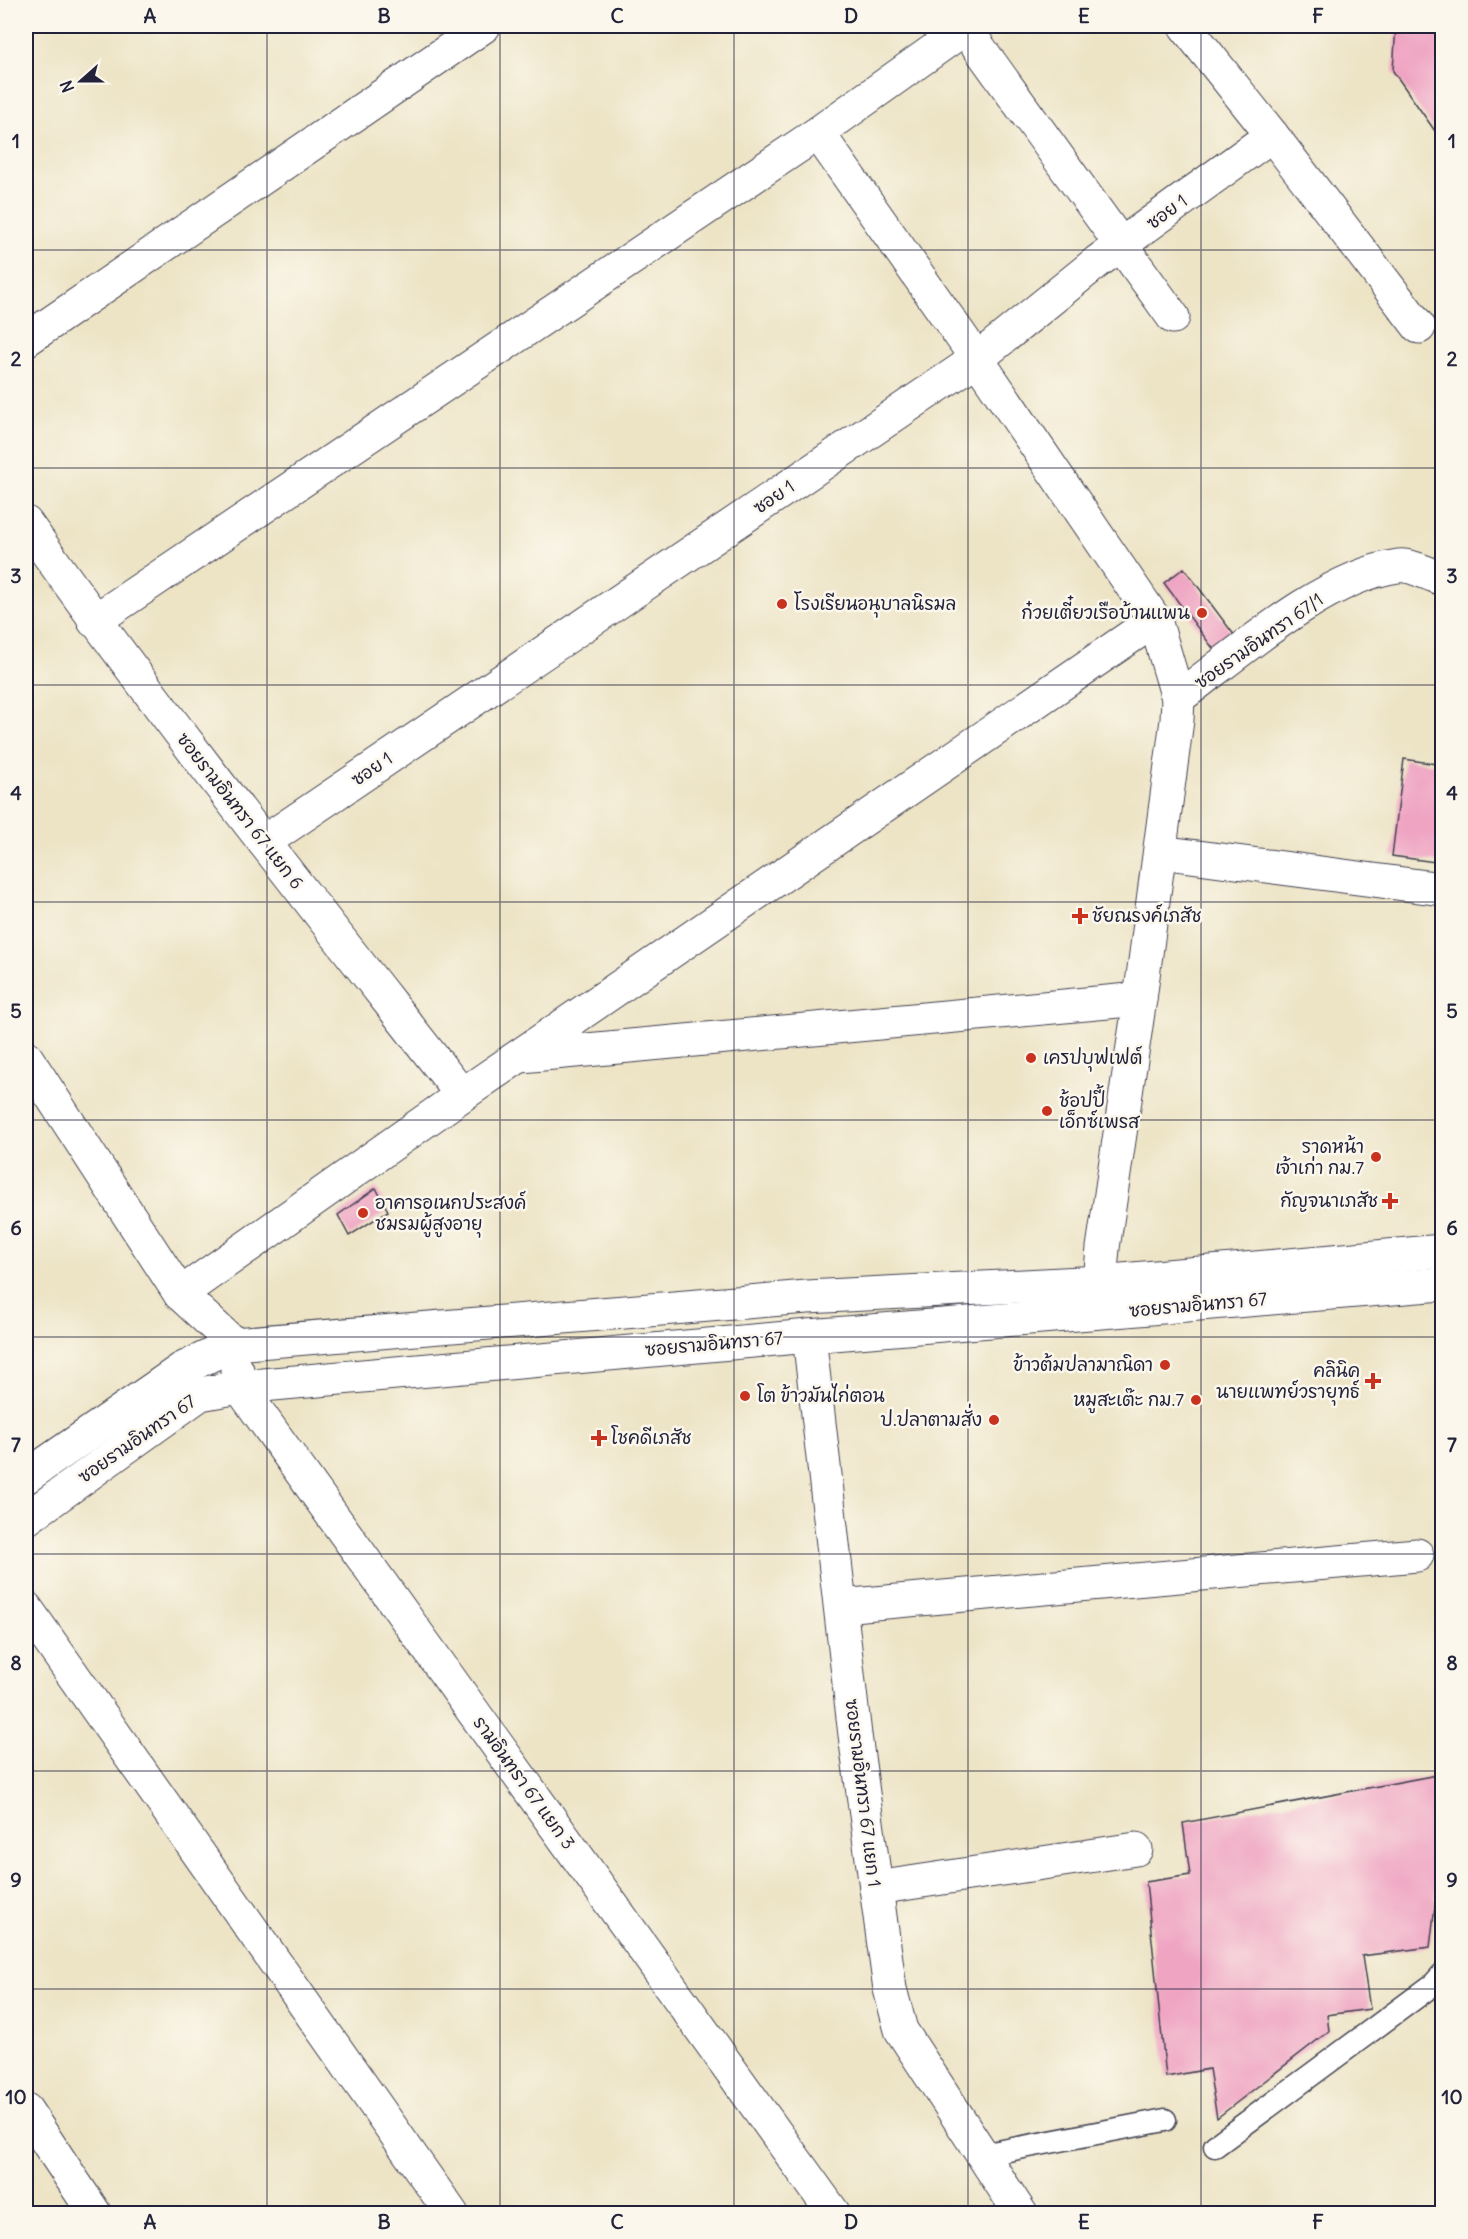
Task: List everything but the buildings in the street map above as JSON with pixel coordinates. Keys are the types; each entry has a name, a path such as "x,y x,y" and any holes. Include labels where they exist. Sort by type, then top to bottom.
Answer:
{"street":[{"path":"26,340 484,26"},
{"path":"1185,26 1419,327"},
{"path":"94,621 818,133 967,27 1173,317"},
{"path":"818,133 977,359 1155,620 1178,698 1140,999 1103,1248 1101,1298"},
{"name":"ซอย 1","path":"264,842 977,359 1097,262 1272,135"},
{"name":"ซอยรามอินทรา 67 แยก 6","path":"26,523 94,621 462,1095"},
{"name":"ซอยรามอินทรา 67/1","path":"1178,698 1299,608 1358,577 1401,565 1443,579"},
{"path":"180,1294 462,1095 1155,620"},
{"path":"1160,852 1443,889"},
{"path":"519,1056 1140,999"},
{"path":"26,1057 180,1294 234,1344"},
{"name":"ซอยรามอินทรา 67","path":"26,1519 200,1394 240,1387 809,1336 1443,1251"},
{"name":"ซอยรามอินทรา 67","path":"26,1477 182,1369 234,1344 807,1297 1101,1298 1443,1284"},
{"name":"ซอยรามอินทรา 67 แยก 1","path":"809,1336 890,1989 901,2030 1021,2214"},
{"name":"รามอินทรา 67 แยก 3","path":"234,1344 240,1387 834,2214"},
{"path":"841,1606 1417,1555"},
{"path":"26,1608 452,2214"},
{"path":"876,1887 1136,1849"},
{"path":"26,2110 95,2214"}],"lane":[{"path":"1215,2146 1434,1984 1443,1975"},
{"path":"982,2156 1165,2120"}],"place":[{"name":"โรงเรียนอนุบาลนิรมล","path":"782,604"},
{"name":"ก๋วยเตี๋ยวเรือบ้านแพน","path":"1202,613"},
{"name":"ชัยณรงค์เภสัช","path":"1080,916"},
{"name":"เครปบุฟเฟต์","path":"1031,1058"},
{"name":"ช้อปปี้ เอ็กซ์เพรส","path":"1047,1111"},
{"name":"ราดหน้า เจ้าเก่า กม.7","path":"1376,1157"},
{"name":"กัญจนาเภสัช","path":"1390,1201"},
{"name":"อาคารอเนกประสงค์ ชมรมผู้สูงอายุ","path":"363,1213"},
{"name":"ข้าวต้มปลามาณิดา","path":"1165,1365"},
{"name":"คลินิค นายแพทย์วรายุทธ์","path":"1373,1381"},
{"name":"โต ข้าวมันไก่ตอน","path":"745,1396"},
{"name":"หมูสะเต๊ะ กม.7","path":"1196,1400"},
{"name":"ป.ปลาตามสั่ง","path":"994,1420"},
{"name":"โชคดีเภสัช","path":"599,1438"}]}
